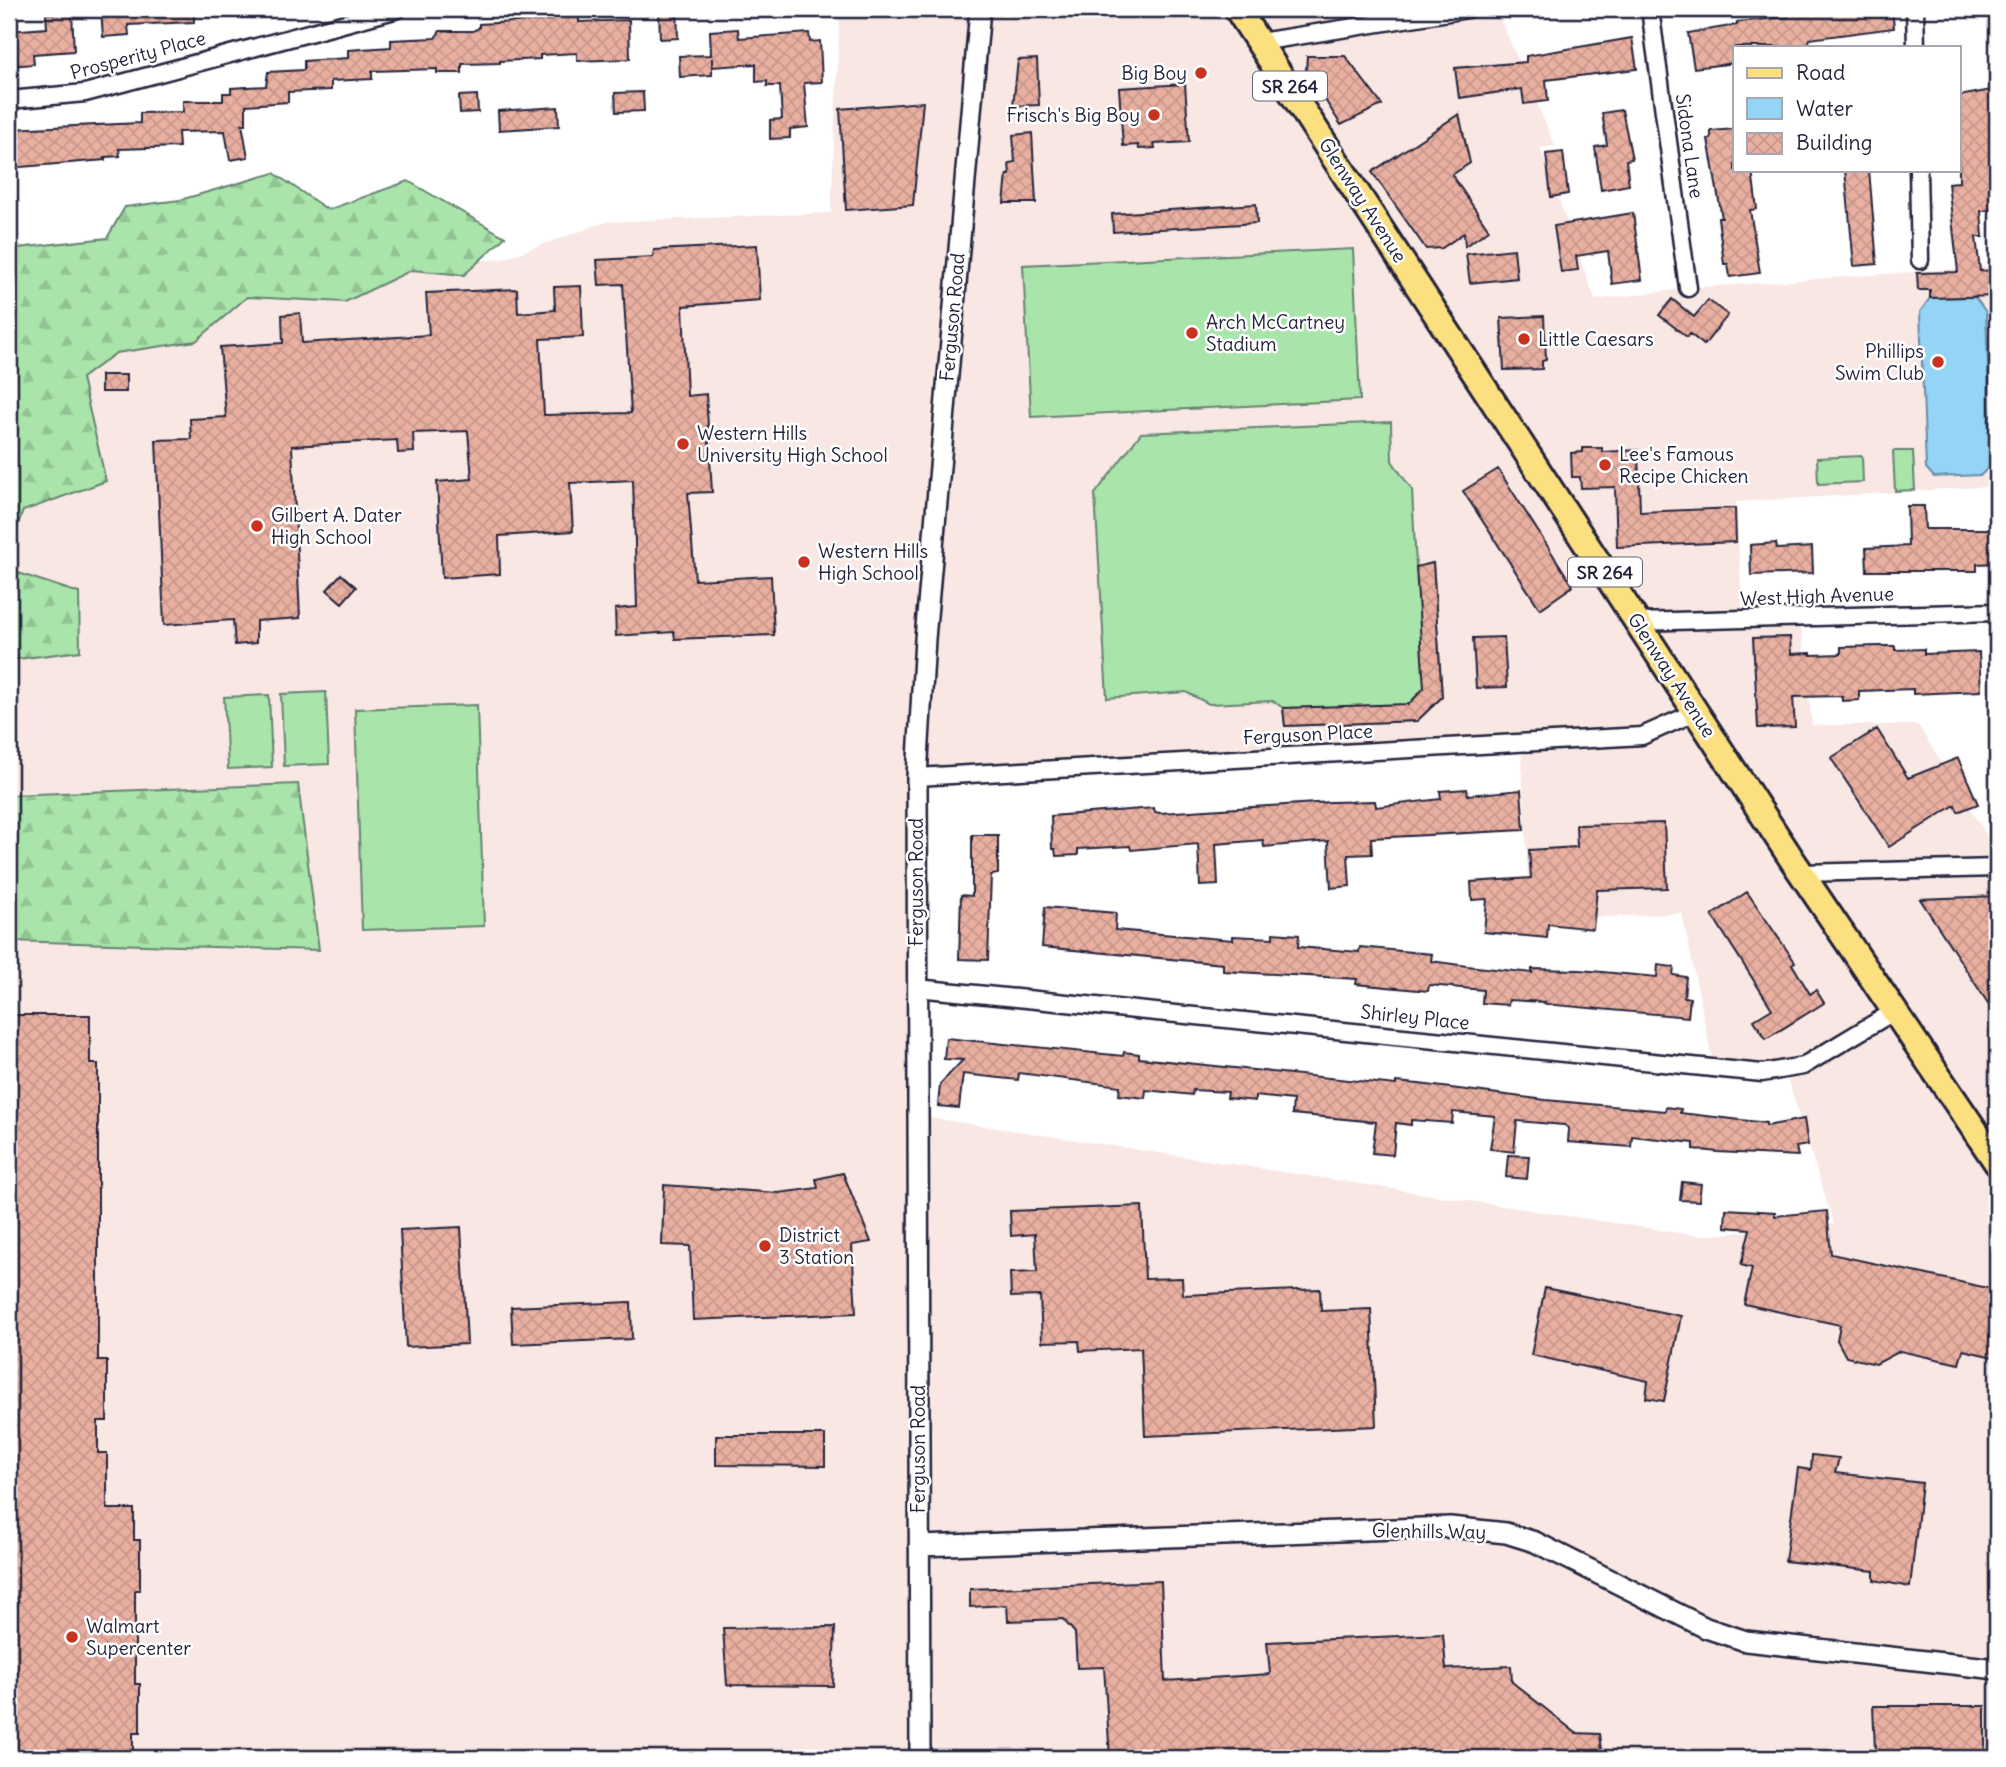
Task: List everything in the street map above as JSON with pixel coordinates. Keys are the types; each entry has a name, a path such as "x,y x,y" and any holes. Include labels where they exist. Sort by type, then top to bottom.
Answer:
{"main road":[{"name":"Glenway Avenue","path":"1237,9 1801,873 1997,1163"}],"street":[{"name":"Prosperity Place","path":"9,100 85,93 398,9"},
{"name":"Ferguson Road","path":"920,1758 917,777 926,625 980,9"},
{"path":"1260,43 1468,9"},
{"name":"Sidona Lane","path":"1650,9 1688,288"},
{"path":"1915,9 1916,46"},
{"path":"1918,172 1920,260"},
{"name":"West High Avenue","path":"1637,622 1997,612"},
{"name":"Ferguson Place","path":"917,777 1642,736 1696,712"},
{"path":"1801,873 1997,868"},
{"name":"Shirley Place","path":"917,988 1762,1073 1803,1066 1893,1012"},
{"name":"Glenhills Way","path":"919,1546 1427,1528 1506,1533 1535,1542 1706,1628 1746,1642 1997,1669"}],"shaded area":[{"path":"840,9 1496,9 1555,146 1540,148 1595,300 1688,288 1997,266 1997,486 1736,502 1743,619 1800,618 1812,725 1918,725 1997,852 1997,1758 9,1758 9,293 502,259 606,222 831,213","holes":["1521,742 1530,921 1682,913 1714,1068 1785,1071 1834,1224 1699,1236 918,1116 917,777"]}],"green space":[{"path":"274,173 328,210 408,181 505,237 464,275 412,270 345,302 247,297 196,341 116,353 82,378 106,481 23,511 9,549 9,249 107,238 125,207 180,200"},
{"name":"Arch McCartney Stadium","path":"1353,249 1360,400 1031,417 1023,265"},
{"path":"1391,422 1392,461 1412,490 1416,567 1433,563 1442,697 1417,721 1285,726 1283,708 1273,701 1209,704 1186,692 1107,698 1095,494 1141,433"},
{"path":"1893,451 1913,451 1915,490 1895,491"},
{"path":"1862,456 1863,482 1818,484 1817,458"},
{"path":"9,570 79,593 80,651 9,660"},
{"path":"326,692 329,764 284,766 281,694"},
{"path":"269,695 272,767 228,769 224,697"},
{"path":"477,705 484,926 362,930 355,709"},
{"path":"298,784 319,950 9,941 9,795"}],"water":[{"path":"1975,297 1986,312 1992,464 1981,475 1934,477 1926,468 1920,312 1930,298"}],"building":[{"path":"101,9 194,9 194,22 128,25 129,35 103,37"},
{"path":"659,9 677,9 678,38 660,39"},
{"path":"1788,9 1892,9 1894,28 1809,39 1810,46 1733,46 1733,63 1694,68 1688,33 1737,25 1737,22 1788,17"},
{"path":"72,13 74,51 33,54 34,64 9,66 9,31 47,28 46,14"},
{"path":"579,14 579,22 629,20 630,59 577,61 577,53 540,55 540,59 500,63 462,64 462,73 437,73 437,69 372,71 372,79 331,81 331,90 288,92 288,102 246,105 246,124 242,124 248,157 230,160 225,131 178,132 179,147 119,149 120,156 105,157 105,160 9,168 10,129 140,123 140,113 183,112 183,101 223,101 223,93 231,93 231,88 266,86 268,72 304,70 304,61 348,58 348,50 391,47 391,40 435,38 440,31 473,31 479,28 479,24 552,20 552,16"},
{"path":"738,29 739,38 809,33 810,42 820,41 822,82 804,83 808,127 790,129 790,138 770,139 770,120 782,119 780,86 767,86 767,81 756,82 756,64 712,67 712,75 680,77 679,56 711,55 710,31"},
{"path":"1632,38 1637,69 1546,80 1548,101 1524,104 1522,89 1459,98 1455,68 1526,62 1526,56"},
{"path":"1307,56 1345,56 1382,105 1341,125 1306,70"},
{"path":"1037,59 1039,105 1013,106 1018,60"},
{"name":"Frisch's Big Boy","path":"1185,84 1189,142 1154,144 1155,148 1139,149 1138,145 1123,146 1119,88"},
{"path":"1997,89 1997,157 1992,157 1997,209 1981,211 1983,237 1976,237 1980,271 1997,270 1997,296 1930,298 1930,290 1918,290 1917,273 1958,272 1948,183 1959,182 1960,96"},
{"path":"643,92 644,111 616,112 615,93"},
{"path":"477,95 478,112 460,113 459,96"},
{"path":"923,102 913,205 846,210 840,109"},
{"path":"558,107 559,126 499,130 498,111"},
{"path":"1622,110 1632,159 1626,160 1629,185 1601,190 1595,147 1607,145 1602,113"},
{"path":"1459,114 1470,163 1452,175 1489,230 1465,246 1464,233 1442,248 1426,249 1372,172"},
{"path":"1733,129 1733,172 1752,172 1757,209 1750,210 1760,273 1730,277 1728,264 1724,264 1718,218 1722,218 1708,139 1711,139 1711,131"},
{"path":"1032,133 1036,203 1004,203 1007,175 1010,175 1009,163 1015,162 1013,135"},
{"path":"1563,152 1568,194 1551,197 1546,154"},
{"path":"1845,172 1869,172 1877,264 1854,266"},
{"path":"1256,204 1257,223 1113,232 1112,214"},
{"path":"1633,213 1642,280 1612,284 1608,251 1576,256 1578,270 1561,272 1554,226"},
{"path":"757,245 760,300 683,306 687,396 706,394 712,492 688,493 695,580 771,576 774,635 675,639 674,632 616,636 615,609 637,607 633,480 570,483 573,531 499,536 500,574 442,578 437,482 472,479 468,431 413,433 414,452 398,453 397,440 292,446 300,618 256,621 256,643 235,645 233,620 164,625 156,440 191,439 190,419 226,417 220,347 283,343 282,315 300,313 302,343 429,335 426,293 517,289 518,313 555,310 554,287 581,286 583,337 540,339 544,415 631,413 623,284 599,285 597,260 653,257 654,250"},
{"path":"1514,249 1517,278 1470,283 1466,254"},
{"path":"1672,299 1694,317 1708,300 1728,315 1704,345 1690,334 1687,337 1659,315"},
{"name":"Little Caesars","path":"1544,316 1546,360 1542,361 1542,369 1504,370 1501,318"},
{"path":"101,375 126,375 126,392 101,392"},
{"path":"1583,448 1602,448 1602,452 1638,450 1640,512 1735,508 1736,542 1617,547 1615,487 1581,488 1580,477 1572,477 1571,453 1583,452"},
{"path":"1498,469 1573,586 1540,609 1463,491"},
{"path":"1907,506 1924,506 1925,529 1997,529 1997,563 1977,564 1977,571 1867,571 1866,548 1908,546"},
{"path":"1776,543 1777,549 1812,547 1813,573 1751,575 1750,545"},
{"path":"1433,563 1442,697 1417,721 1285,726 1283,708 1409,704 1424,688 1416,567"},
{"path":"341,574 356,587 342,603 327,590"},
{"path":"1504,637 1507,687 1476,688 1473,638"},
{"path":"1790,637 1791,654 1841,654 1841,647 1880,646 1895,646 1895,650 1924,649 1924,654 1979,652 1981,691 1913,694 1913,689 1859,691 1859,700 1842,701 1842,696 1793,697 1795,727 1758,728 1753,638"},
{"path":"1877,729 1908,778 1958,758 1978,804 1958,812 1955,805 1889,847 1831,758"},
{"path":"1467,789 1468,795 1521,790 1524,830 1371,838 1372,854 1348,855 1350,886 1331,888 1328,841 1264,847 1263,840 1216,844 1218,885 1200,886 1198,844 1131,850 1130,846 1078,849 1078,855 1056,856 1055,849 1052,849 1051,816 1154,808 1155,812 1160,813 1331,802 1375,801 1376,807 1441,799 1440,791"},
{"path":"1664,823 1667,888 1597,890 1593,929 1548,924 1547,938 1484,932 1487,899 1472,900 1471,882 1531,878 1529,850 1577,847 1576,825"},
{"path":"972,835 998,835 998,874 991,875 988,960 959,959 961,895 972,896"},
{"path":"1747,892 1795,962 1792,964 1810,994 1816,990 1824,1003 1766,1039 1754,1020 1772,1009 1712,915"},
{"path":"1997,896 1997,1017 1920,899"},
{"path":"1045,907 1116,913 1115,930 1233,940 1233,936 1273,938 1273,933 1299,935 1298,947 1359,952 1360,947 1432,954 1431,961 1532,973 1532,969 1580,970 1657,977 1658,965 1674,967 1673,975 1686,977 1684,997 1690,998 1688,1017 1544,1004 1545,1002 1509,1000 1508,1005 1482,1003 1483,990 1429,985 1428,991 1356,984 1357,979 1223,971 1223,964 1042,947"},
{"path":"9,1015 90,1015 90,1064 98,1064 98,1360 107,1360 107,1421 98,1421 98,1453 107,1453 107,1509 134,1509 134,1540 140,1540 140,1590 135,1590 135,1684 140,1684 140,1733 133,1733 133,1758 9,1758"},
{"path":"946,1038 1123,1056 1124,1052 1139,1054 1139,1058 1396,1085 1396,1082 1419,1084 1546,1100 1665,1111 1666,1107 1681,1109 1680,1113 1766,1123 1766,1126 1804,1119 1808,1145 1796,1147 1798,1156 1717,1152 1694,1149 1694,1143 1632,1136 1631,1147 1568,1142 1569,1128 1564,1125 1517,1121 1514,1152 1490,1149 1495,1116 1453,1112 1452,1123 1411,1120 1411,1125 1396,1123 1393,1155 1372,1153 1376,1122 1292,1114 1293,1100 1255,1096 1255,1101 1227,1098 1228,1092 1193,1090 1192,1095 1146,1090 1145,1098 1119,1095 1120,1086 1019,1073 1018,1080 963,1074 959,1108 938,1106 940,1084 963,1060 944,1059"},
{"path":"1508,1155 1529,1156 1527,1179 1506,1177"},
{"name":"District 3 Station","path":"843,1173 871,1242 852,1245 856,1313 693,1320 690,1246 662,1245 664,1185 778,1193 818,1188 816,1179"},
{"path":"1682,1182 1701,1184 1699,1201 1680,1200"},
{"path":"1142,1206 1145,1279 1182,1278 1183,1295 1320,1289 1321,1311 1371,1309 1376,1426 1145,1436 1141,1348 1080,1351 1079,1341 1042,1342 1040,1296 1011,1297 1010,1273 1037,1272 1035,1234 1011,1236 1010,1211"},
{"path":"1726,1209 1775,1212 1775,1216 1827,1211 1831,1254 1997,1290 1997,1358 1963,1350 1959,1364 1900,1351 1876,1364 1846,1357 1837,1340 1840,1325 1744,1304 1752,1268 1741,1265 1750,1229 1725,1227"},
{"path":"461,1227 467,1344 406,1347 400,1230"},
{"path":"1545,1288 1681,1316 1664,1401 1646,1398 1648,1381 1531,1355"},
{"path":"631,1302 632,1339 513,1344 511,1307"},
{"path":"716,1435 825,1435 825,1466 716,1465"},
{"path":"1812,1455 1839,1458 1835,1473 1922,1483 1910,1587 1874,1580 1874,1571 1785,1561 1798,1468 1811,1470"},
{"path":"1161,1581 1165,1681 1270,1674 1267,1642 1443,1634 1446,1669 1511,1666 1512,1682 1576,1733 1600,1734 1603,1758 1110,1758 1104,1667 1077,1668 1075,1633 1063,1619 1008,1621 1007,1605 970,1607 970,1589"},
{"path":"835,1627 833,1686 727,1685 723,1628"},
{"path":"1873,1706 1985,1706 1985,1758 1889,1758 1875,1749"}],"place":[{"name":"Big Boy","path":"1201,73"},
{"name":"Frisch's Big Boy","path":"1154,115"},
{"name":"Arch McCartney Stadium","path":"1192,333"},
{"name":"Little Caesars","path":"1524,339"},
{"name":"Phillips Swim Club","path":"1938,362"},
{"name":"Western Hills University High School","path":"683,444"},
{"name":"Lee's Famous Recipe Chicken","path":"1605,465"},
{"name":"Gilbert A. Dater High School","path":"257,526"},
{"name":"Western Hills High School","path":"804,562"},
{"name":"District 3 Station","path":"765,1246"},
{"name":"Walmart Supercenter","path":"72,1637"}]}
